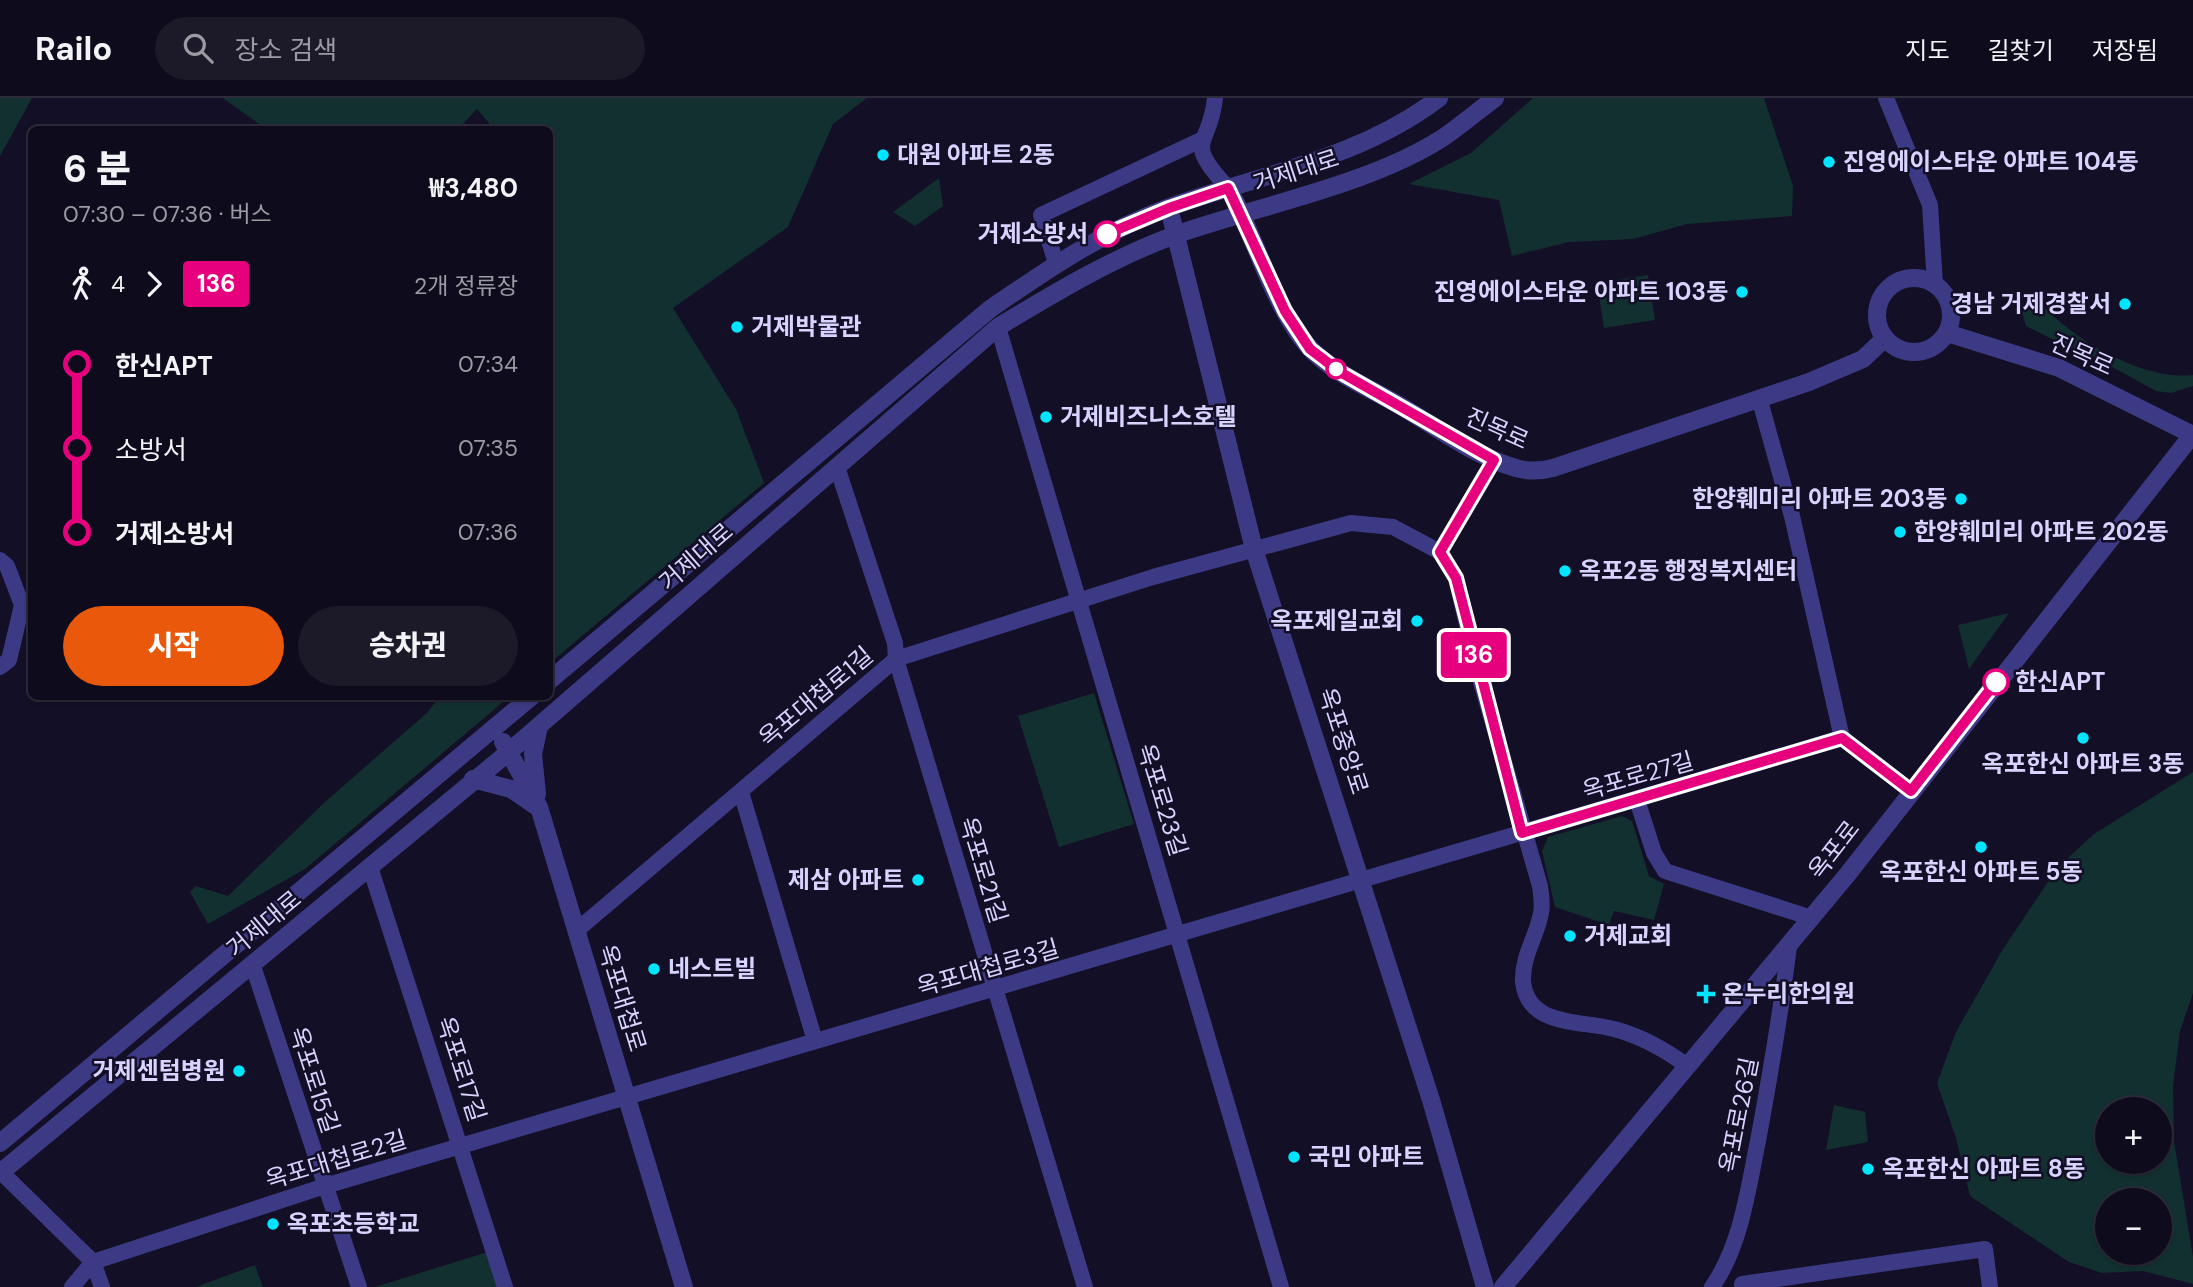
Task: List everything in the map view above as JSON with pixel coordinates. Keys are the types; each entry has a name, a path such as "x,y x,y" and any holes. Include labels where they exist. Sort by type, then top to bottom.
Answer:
{"street":[{"path":"1215,98 1201,140 1206,163 1228,188"},
{"name":"거제대로","path":"553,677 990,309 1056,263 1118,228 1169,208 1327,158 1365,143 1415,116 1439,98"},
{"name":"거제대로","path":"0,1172 253,966 473,779 510,751 998,327 1081,277 1178,234 1346,182 1383,166 1442,138 1495,98"},
{"path":"1886,98 1930,205 1935,285"},
{"path":"1056,263 1041,215 1201,140"},
{"name":"진목로","path":"1228,188 1243,214 1272,286 1310,349 1340,372 1494,460 1518,469 1545,470 1760,401 1863,359 1885,338"},
{"name":"옥포중앙로","path":"1169,208 1178,234 1254,549 1362,879 1431,1100 1485,1287"},
{"path":"1913,278 1935,285 1943,292 1951,312 1947,333 1929,349 1917,352 1894,347 1885,338 1877,317 1884,295 1891,286 1913,278"},
{"name":"옥포로23길","path":"998,327 1281,1287"},
{"name":"진목로","path":"1947,333 2059,368 2193,434"},
{"path":"1760,401 1792,516 1842,738 1911,791"},
{"name":"옥포로","path":"1503,1287 1686,1065 1812,918 2193,434"},
{"path":"1494,460 1440,552 1456,578 1522,833 1540,886 1541,913 1527,955 1523,978 1525,996 1545,1015 1615,1029 1660,1046 1686,1065"},
{"name":"옥포로21길","path":"837,467 895,643 896,659 1085,1287"},
{"name":"옥포대첩로1길","path":"576,931 896,659 1078,600 1332,527 1376,523 1393,527 1440,552"},
{"path":"0,560 7,566 22,605 9,660 0,667"},
{"name":"거제대로","path":"0,1143 494,731 527,700"},
{"path":"539,726 533,754 539,807"},
{"name":"옥포대첩로","path":"494,731 510,751 539,807 684,1287"},
{"name":"옥포로27길","path":"1362,879 1842,738"},
{"path":"473,779 511,789 539,807"},
{"path":"741,792 815,1041"},
{"path":"1637,800 1654,853 1665,871 1812,918"},
{"name":"옥포로17길","path":"370,867 462,1146 505,1287"},
{"name":"옥포대첩로3길","path":"627,1098 1179,936 1362,879"},
{"name":"옥포로26길","path":"1712,1287 1723,1272 1753,1172 1778,1034 1789,946"},
{"name":"옥포로15길","path":"253,966 359,1287"},
{"name":"옥포대첩로2길","path":"93,1262 325,1186 627,1098"},
{"path":"0,1172 93,1262 102,1287"},
{"path":"1723,1272 1743,1286 1985,1249 1990,1287"},
{"path":"72,1287 93,1262"}],"green space":[{"path":"0,98 32,98 0,156"},
{"path":"223,98 867,98 833,124 788,227 673,308 736,409 764,483 553,660 553,126 491,126 477,109 461,126 262,126"},
{"path":"1533,98 1764,98 1793,186 1792,216 1687,224 1633,239 1569,242 1512,256 1499,200 1409,184 1471,153"},
{"path":"939,178 943,206 915,226 893,212"},
{"path":"1648,275 1655,320 1604,328 1597,283"},
{"path":"2033,303 2041,304 2072,331 2111,355 2153,372 2193,375 2193,386 2171,393 2156,391 2094,357 2080,353 2026,326 2022,312"},
{"path":"2009,613 1969,669 1958,625"},
{"path":"1094,693 1134,824 1059,847 1018,716"},
{"path":"437,700 505,700 305,869 208,924 190,892 196,886 228,896 326,801 428,712"},
{"path":"2193,772 2193,993 2180,1031 2173,1086 2174,1141 2193,1257 2193,1284 2143,1271 2102,1273 2069,1262 1970,1196 1956,1138 1937,1083 1956,1032 2003,949 2058,867 2094,834"},
{"path":"1622,816 1632,821 1649,876 1664,884 1654,920 1614,911 1609,925 1555,907 1542,851 1548,837"},
{"path":"1834,1105 1865,1112 1868,1142 1826,1150"},
{"path":"494,1250 505,1287 375,1287"},
{"path":"255,1265 263,1287 196,1287"}],"bus line":[{"name":"136","path":"1107,234 1169,208 1228,188 1243,214 1266,274 1299,335 1310,349 1340,372 1494,460 1440,552 1456,578 1477,668 1522,833 1842,738 1911,791 1996,682"}],"place":[{"name":"대원 아파트 2동","path":"883,155"},
{"name":"진영에이스타운 아파트 104동","path":"1829,162"},
{"name":"거제소방서","path":"1107,234"},
{"name":"진영에이스타운 아파트 103동","path":"1742,292"},
{"name":"경남 거제경찰서","path":"2125,304"},
{"name":"거제박물관","path":"737,327"},
{"name":"거제비즈니스호텔","path":"1046,417"},
{"name":"한양훼미리 아파트 203동","path":"1961,499"},
{"name":"한양훼미리 아파트 202동","path":"1900,532"},
{"name":"옥포2동 행정복지센터","path":"1565,571"},
{"name":"옥포제일교회","path":"1417,621"},
{"name":"한신APT","path":"1996,682"},
{"name":"옥포한신 아파트 3동","path":"2083,738"},
{"name":"옥포한신 아파트 5동","path":"1981,847"},
{"name":"제삼 아파트","path":"918,880"},
{"name":"거제교회","path":"1570,936"},
{"name":"네스트빌","path":"654,969"},
{"name":"온누리한의원","path":"1706,994"},
{"name":"거제센텀병원","path":"239,1071"},
{"name":"국민 아파트","path":"1294,1157"},
{"name":"옥포한신 아파트 8동","path":"1868,1169"},
{"name":"옥포초등학교","path":"273,1224"}]}
